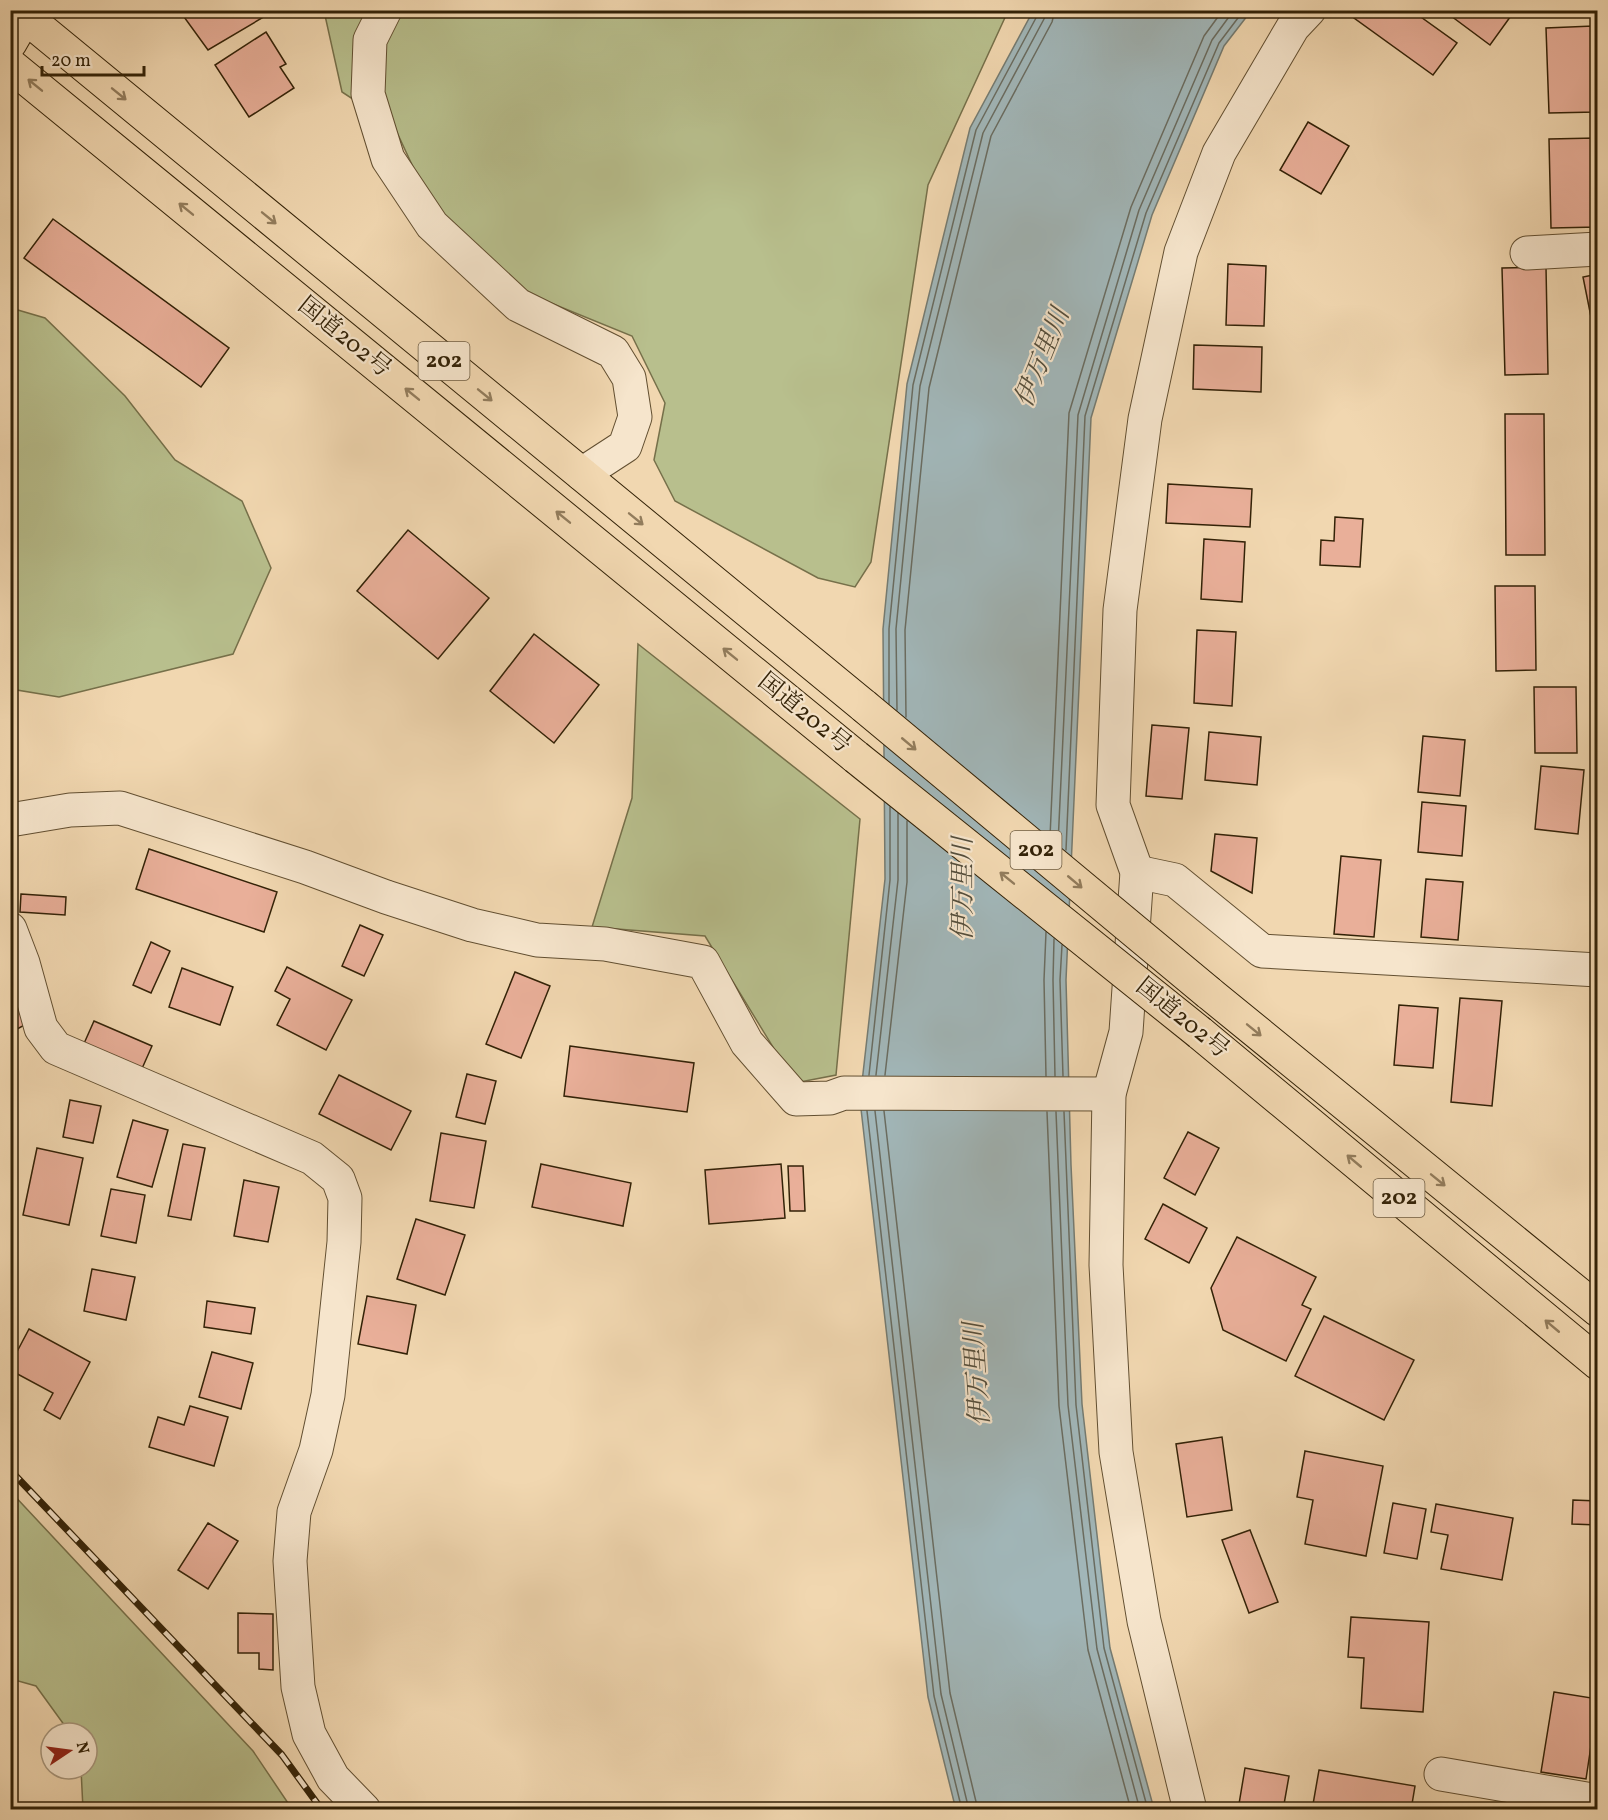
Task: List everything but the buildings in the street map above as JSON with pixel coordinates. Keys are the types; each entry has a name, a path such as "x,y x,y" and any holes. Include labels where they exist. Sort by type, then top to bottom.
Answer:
{"highway":[{"name":"国道202号","path":"20,20 582,474 1209,993 1598,1310"},
{"name":"国道202号","path":"10,65 856,757 1200,1033 1598,1363"}],"street":[{"path":"385,10 370,40 368,94 388,159 432,225 518,305 613,352 629,378 635,417 625,446 582,474"},
{"path":"1190,1809 1144,1621 1116,1452 1106,1265 1109,1094 1126,1032 1137,872 1113,805 1120,610 1145,419 1181,252 1219,153 1293,27 1309,10"},
{"path":"1527,253 1598,249"},
{"path":"10,820 70,810 120,808 305,867 472,925 537,940 605,944 703,962 747,1043 796,1099 830,1098 844,1093 1109,1094"},
{"path":"1137,872 1175,880 1262,951 1598,970"},
{"path":"10,929 41,1028 56,1048 312,1158 338,1179 345,1198 344,1242 328,1395 316,1450 294,1512 290,1562 291,1597 298,1687 309,1734 333,1778 364,1809"},
{"path":"1441,1774 1530,1800 1598,1801"}],"green space":[{"path":"324,11 1008,11 928,185 871,562 855,587 818,578 675,501 654,460 665,403 632,336 514,288 427,197 394,126 342,92"},
{"path":"11,308 45,318 125,396 175,460 242,501 271,568 233,654 59,697 11,689"},
{"path":"638,644 860,819 836,1075 795,1083 705,936 592,927 632,798"},
{"path":"10,1491 253,1751 292,1809 83,1809 82,1781 99,1781 99,1721 61,1721 36,1686 11,1679"}],"water":[{"name":"伊万里川","path":"1033,11 1251,11 1224,46 1152,215 1091,418 1066,980 1071,1165 1082,1404 1110,1648 1154,1809 956,1810 928,1697 860,1100 885,879 883,629 907,384 970,128"}],"railway":[{"path":"10,1470 282,1755 322,1810"}]}
